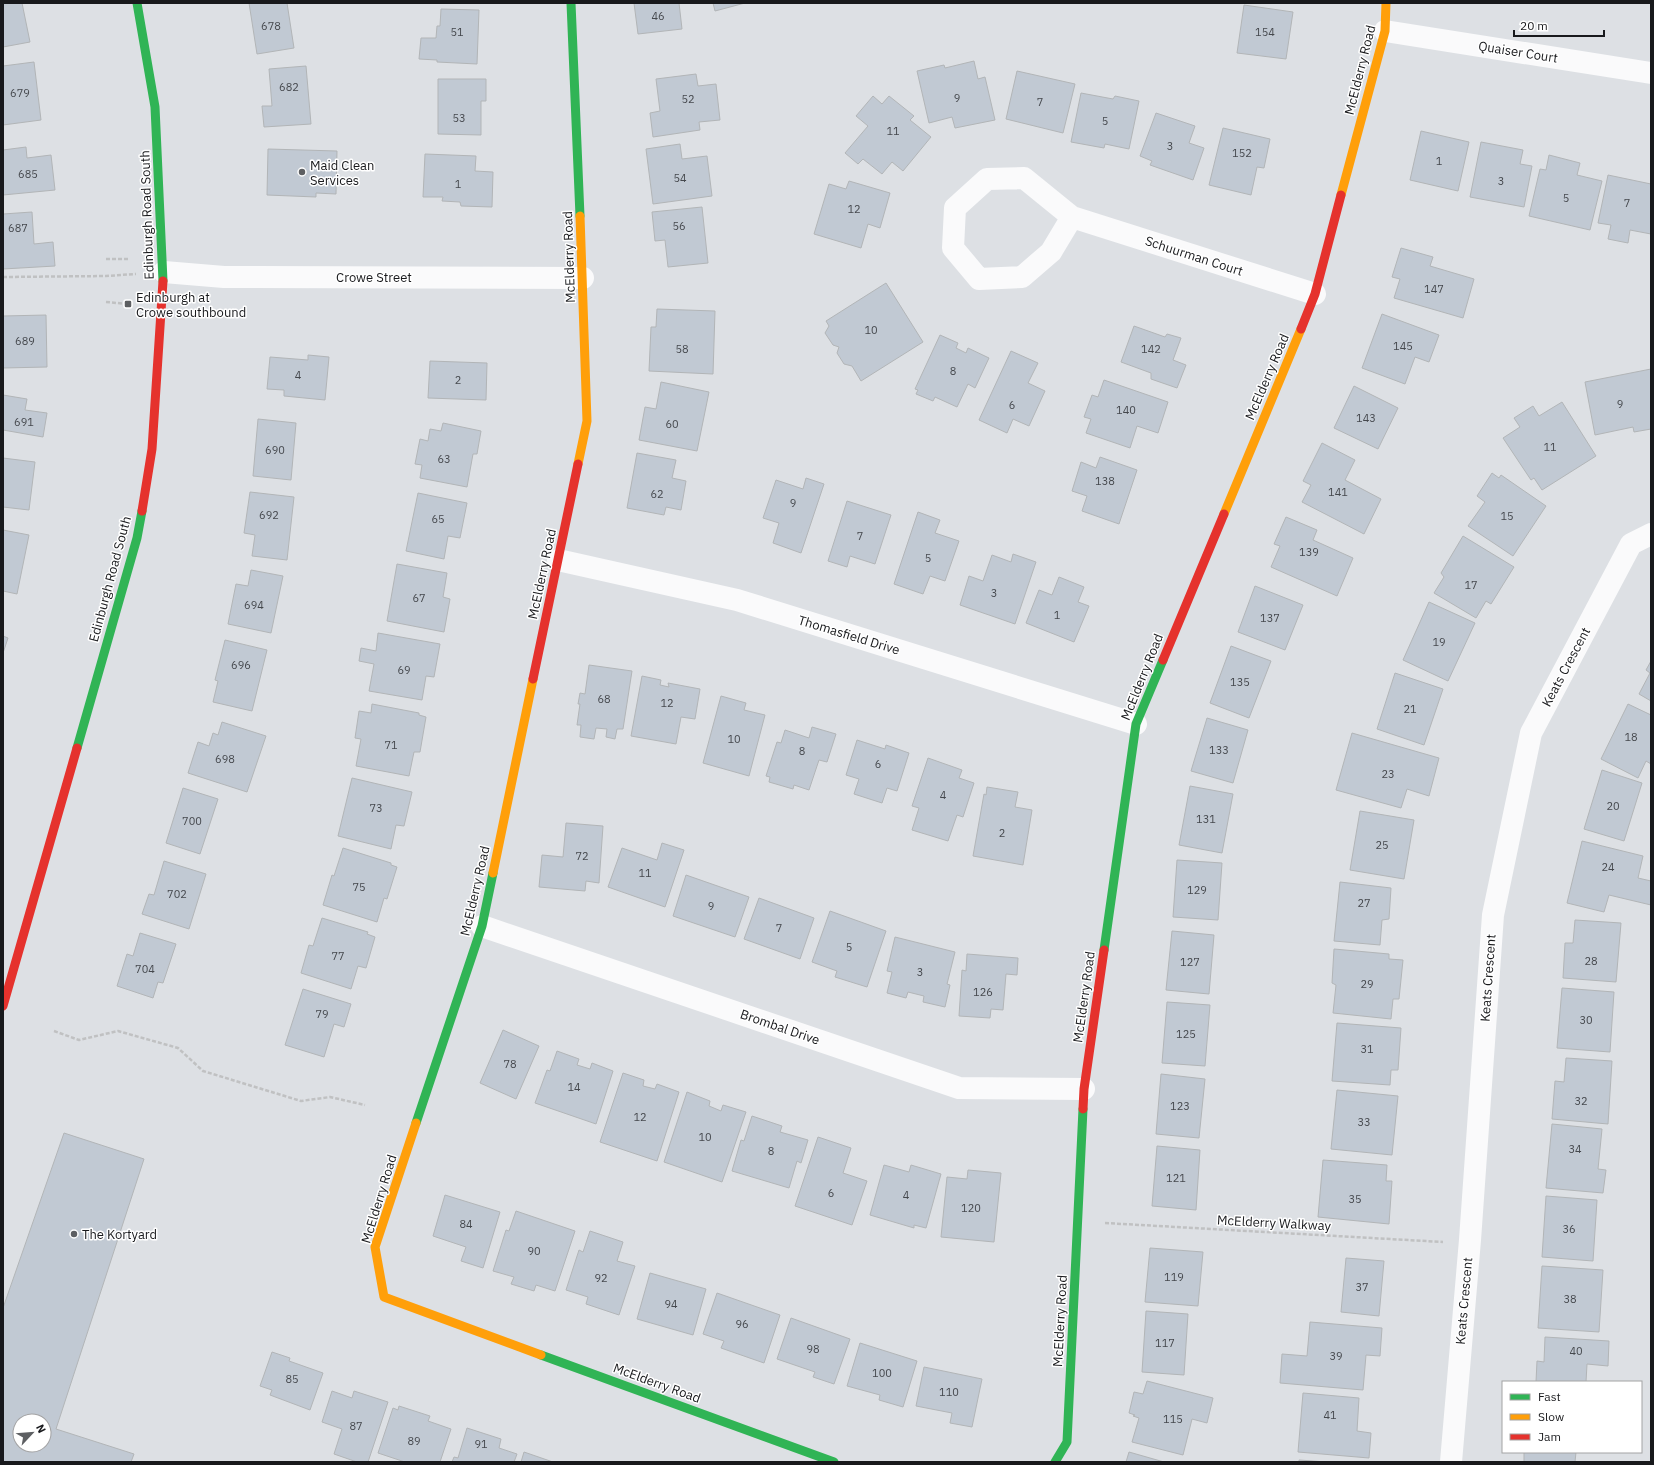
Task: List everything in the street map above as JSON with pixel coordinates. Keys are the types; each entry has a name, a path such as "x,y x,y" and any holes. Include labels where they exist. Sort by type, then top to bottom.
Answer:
{"street":[{"name":"Edinburgh Road South","path":"3,1006 136,538 152,450 164,272 155,107 137,3"},
{"name":"McElderry Road","path":"571,3 583,278 587,421 482,926 375,1247 384,1297 834,1462"},
{"name":"McElderry Road","path":"1055,1462 1067,1442 1084,1089 1136,724 1315,294 1385,31 1386,3"},
{"name":"Quaiser Court","path":"1385,31 1651,73"},
{"name":"Schuurman Court","path":"1072,217 1051,252 1022,277 979,279 953,248 955,208 987,179 1024,178 1072,217 1315,294"},
{"name":"Crowe Street","path":"164,272 224,277 583,278"},
{"name":"Keats Crescent","path":"1451,1462 1470,1240 1493,915 1531,733 1631,544 1651,534"},
{"name":"Thomasfield Drive","path":"558,560 737,600 1136,724"},
{"name":"Brombal Drive","path":"482,926 959,1088 1084,1089"}],"path":[{"path":"106,259 130,259"},
{"path":"3,277 106,276 164,272"},
{"path":"106,302 128,304"},
{"path":"54,1031 79,1040 118,1031 178,1048 203,1071 301,1101 330,1097 365,1104"},
{"name":"McElderry Walkway","path":"1078,1222 1432,1242 1470,1240"}],"building":[{"path":"3,3 22,3 30,42 3,47"},
{"path":"249,3 287,3 294,48 257,54"},
{"path":"634,3 679,3 682,29 638,34"},
{"path":"713,3 745,3 715,11"},
{"path":"1244,5 1293,12 1286,59 1237,53"},
{"path":"441,9 479,10 477,64 437,62 437,60 419,59 421,38 436,38 437,26 440,26"},
{"path":"974,61 978,79 985,77 995,120 955,128 952,117 929,123 917,71 944,65 945,68"},
{"path":"34,62 41,120 3,125 3,66"},
{"path":"306,66 311,124 264,127 262,106 272,106 269,69"},
{"path":"1017,71 1075,84 1063,133 1006,119"},
{"path":"696,74 698,86 716,84 720,120 699,122 700,130 653,137 650,113 660,111 656,79"},
{"path":"438,79 486,79 486,101 481,101 481,135 438,134"},
{"path":"1081,93 1113,99 1115,96 1139,101 1129,149 1105,144 1104,148 1071,142"},
{"path":"873,96 882,104 889,96 914,116 910,120 931,137 903,171 892,162 882,174 863,159 858,164 845,153 868,126 856,116"},
{"path":"1156,113 1195,126 1189,143 1204,148 1193,180 1150,165 1152,161 1140,156"},
{"path":"1223,128 1270,139 1264,168 1257,167 1251,195 1209,185"},
{"path":"1421,131 1469,142 1458,191 1410,180"},
{"path":"1481,142 1523,150 1520,164 1532,166 1524,207 1470,197"},
{"path":"680,144 682,159 707,156 712,196 653,204 646,149"},
{"path":"26,147 27,158 51,155 55,190 3,195 3,150"},
{"name":"Maid Clean Services","path":"268,149 337,151 336,194 316,193 316,197 267,195"},
{"path":"425,154 476,156 475,171 493,172 492,207 461,206 460,202 442,201 443,197 423,197"},
{"path":"1549,155 1580,163 1577,175 1602,181 1590,230 1529,216 1540,169 1546,170"},
{"path":"1608,175 1651,184 1651,234 1630,230 1628,243 1608,239 1611,225 1598,223"},
{"path":"849,181 890,193 880,228 868,224 861,248 814,234 829,184 846,189"},
{"path":"702,207 708,263 668,267 665,240 655,241 652,212"},
{"path":"32,212 34,244 53,242 55,266 3,269 3,214"},
{"path":"1401,248 1433,257 1430,266 1474,279 1463,318 1394,298 1400,279 1392,277"},
{"path":"886,283 923,342 861,381 852,366 844,364 837,353 839,347 833,345 825,333 829,326 826,321"},
{"path":"657,309 715,311 713,374 649,371 651,327 656,327"},
{"path":"1382,314 1439,335 1429,362 1415,357 1405,384 1362,368"},
{"path":"46,315 47,367 3,368 3,316"},
{"path":"1134,326 1165,337 1167,334 1181,338 1173,360 1186,365 1177,388 1151,379 1151,373 1121,362"},
{"path":"940,335 958,343 956,348 966,353 968,348 989,358 975,388 968,384 957,407 935,397 933,401 916,394 918,390 915,389"},
{"path":"1011,351 1038,363 1028,383 1045,391 1029,426 1013,419 1007,433 979,420"},
{"path":"308,355 329,357 325,400 284,396 284,390 267,389 270,357 308,360"},
{"path":"430,361 487,363 486,400 428,398"},
{"path":"1651,369 1651,429 1634,432 1633,427 1595,435 1585,382"},
{"path":"1104,380 1168,402 1158,433 1137,426 1130,448 1086,433 1091,419 1084,417 1092,395 1098,397"},
{"path":"661,382 709,392 697,451 639,440 645,407 656,409"},
{"path":"1354,386 1398,408 1378,449 1334,428"},
{"path":"3,395 27,399 25,410 47,413 43,437 3,430"},
{"path":"1562,402 1596,456 1542,490 1534,478 1531,480 1503,438 1520,427 1514,418 1533,406 1539,416"},
{"path":"258,419 296,423 291,480 253,476"},
{"path":"443,423 481,431 477,454 473,454 467,487 420,478 422,465 415,464 420,439 428,441 430,429 441,431"},
{"path":"1322,443 1355,460 1345,480 1381,499 1364,534 1302,502 1311,485 1303,481"},
{"path":"637,453 676,460 672,478 686,481 681,510 666,507 664,515 627,508"},
{"path":"1100,457 1137,470 1119,524 1082,511 1087,496 1072,491 1081,462 1096,468"},
{"path":"3,458 35,462 29,510 3,507"},
{"path":"1492,473 1499,478 1501,475 1546,506 1513,556 1468,526 1485,502 1477,496"},
{"path":"806,478 824,484 801,553 773,543 779,523 763,518 776,480 803,489"},
{"path":"250,492 294,497 287,560 252,556 255,535 244,533"},
{"path":"418,493 467,503 460,538 448,536 444,559 406,551"},
{"path":"847,501 891,515 875,564 850,556 847,567 828,561"},
{"path":"918,512 940,520 935,533 959,541 945,581 930,576 923,594 894,584"},
{"path":"1286,517 1317,530 1313,540 1353,558 1337,596 1271,567 1280,546 1274,544"},
{"path":"3,530 29,535 17,594 3,591"},
{"path":"1463,536 1514,567 1491,604 1486,601 1476,618 1434,593 1444,577 1441,573"},
{"path":"1013,554 1036,562 1015,624 960,605 969,576 983,581 992,555 1011,562"},
{"path":"397,564 447,573 443,597 450,599 444,632 387,621"},
{"path":"251,570 283,576 271,633 228,624 236,584 248,586"},
{"path":"1059,577 1084,587 1078,602 1089,606 1074,642 1026,623 1039,590 1052,595"},
{"path":"1255,586 1303,605 1285,650 1238,632"},
{"path":"1429,602 1475,623 1448,681 1403,660"},
{"path":"378,633 440,644 434,677 426,676 422,700 369,691 374,664 359,661 361,648 376,651"},
{"path":"3,636 8,638 3,653"},
{"path":"225,640 267,650 252,711 213,702 218,681 215,680"},
{"path":"1231,646 1271,661 1249,718 1210,703"},
{"path":"1651,661 1651,701 1639,694 1650,673 1646,670"},
{"path":"589,665 632,671 623,729 617,729 615,739 606,737 607,729 596,728 594,739 580,737 581,725 577,725 580,704 578,704 580,693 585,694"},
{"path":"1395,673 1443,689 1424,745 1377,729"},
{"path":"642,676 661,680 660,685 669,687 668,683 700,689 695,719 681,717 676,744 631,736"},
{"path":"721,696 746,703 744,710 765,715 749,776 703,763"},
{"path":"372,704 419,713 419,715 426,717 420,752 414,752 409,776 356,766 361,739 355,738 359,711 371,713"},
{"path":"1628,704 1651,715 1651,764 1646,761 1638,778 1601,759"},
{"path":"1207,718 1248,730 1233,783 1191,771"},
{"path":"222,722 266,736 247,792 188,773 198,742 209,746 213,733 218,735"},
{"path":"812,727 836,734 827,762 819,760 809,790 794,785 793,789 769,782 770,777 766,776 777,742 781,743 785,730 809,738"},
{"path":"1352,733 1439,758 1429,796 1407,789 1401,808 1336,790"},
{"path":"857,740 885,749 886,745 909,753 897,791 887,788 882,803 854,794 859,779 846,775"},
{"path":"928,758 962,770 959,778 974,783 963,817 957,815 948,841 912,830 919,808 912,806"},
{"path":"1602,770 1642,783 1624,841 1584,829"},
{"path":"352,778 412,792 404,826 396,825 391,849 338,836"},
{"path":"1190,786 1233,794 1222,853 1179,845"},
{"path":"987,787 1018,792 1015,807 1032,810 1023,865 973,856 984,794 986,795"},
{"path":"183,788 218,799 200,854 166,843"},
{"path":"1360,811 1414,820 1404,879 1350,870"},
{"path":"566,823 603,826 599,883 586,881 585,891 539,887 542,855 563,857"},
{"path":"1582,841 1643,856 1638,878 1651,881 1651,905 1609,895 1604,912 1567,903"},
{"path":"662,843 684,850 665,907 608,887 622,848 657,860"},
{"path":"343,848 391,863 391,865 397,867 387,899 384,898 377,922 323,905 332,875 334,876"},
{"path":"1177,860 1222,863 1218,920 1173,917"},
{"path":"164,861 206,874 189,929 142,914 149,894 154,895"},
{"path":"686,875 749,897 735,937 673,916"},
{"path":"1340,882 1391,888 1389,919 1382,920 1380,945 1334,941"},
{"path":"759,898 814,918 800,959 744,939"},
{"path":"830,911 886,931 867,987 835,977 837,971 812,962"},
{"path":"322,918 368,932 367,934 375,937 366,968 358,966 351,989 301,973 309,945 313,946"},
{"path":"1575,920 1621,923 1616,982 1563,978 1565,943 1573,943"},
{"path":"1172,931 1214,935 1209,994 1166,990"},
{"path":"140,933 176,944 163,983 158,982 153,998 117,986 127,954 133,956"},
{"path":"895,937 955,952 947,984 950,985 945,1007 923,1002 924,996 908,992 906,998 887,993 892,972 887,971"},
{"path":"1334,949 1389,954 1389,959 1403,960 1399,999 1393,999 1391,1019 1333,1013 1336,985 1332,983"},
{"path":"967,954 1018,958 1017,975 1006,974 1003,1010 991,1009 990,1018 959,1016 962,970 966,971"},
{"path":"1562,988 1614,992 1610,1052 1557,1048"},
{"path":"303,989 351,1004 344,1027 334,1024 324,1057 285,1045"},
{"path":"1167,1002 1210,1005 1205,1066 1162,1063"},
{"path":"1337,1023 1401,1028 1398,1070 1391,1070 1390,1085 1332,1081"},
{"path":"503,1030 539,1046 516,1099 480,1083"},
{"path":"557,1051 579,1059 577,1065 590,1069 592,1063 613,1071 596,1124 535,1103 547,1070 550,1071"},
{"path":"1566,1058 1612,1061 1608,1124 1552,1119 1555,1081 1564,1082"},
{"path":"623,1073 644,1080 643,1086 655,1089 657,1084 679,1092 657,1161 600,1142"},
{"path":"1161,1074 1205,1079 1199,1138 1156,1134"},
{"path":"1337,1090 1398,1096 1392,1155 1331,1149"},
{"path":"687,1092 710,1101 709,1106 721,1111 723,1105 746,1112 722,1182 664,1162"},
{"path":"752,1116 782,1126 780,1132 808,1140 801,1163 797,1161 789,1188 732,1171 741,1140 744,1141"},
{"path":"1552,1124 1602,1129 1598,1169 1606,1170 1603,1193 1546,1188"},
{"name":"The Kortyard","path":"64,1133 144,1159 56,1429 134,1454 131,1462 3,1462 3,1308"},
{"path":"818,1137 851,1148 843,1173 867,1181 852,1225 795,1206"},
{"path":"1157,1146 1200,1150 1196,1210 1152,1206"},
{"path":"1323,1160 1387,1165 1386,1181 1392,1181 1389,1224 1318,1217"},
{"path":"884,1165 909,1172 911,1165 941,1174 926,1228 914,1225 914,1228 870,1215"},
{"path":"968,1170 1001,1173 994,1242 941,1237 947,1177 967,1179"},
{"path":"445,1195 500,1212 483,1268 461,1261 466,1247 433,1236"},
{"path":"1546,1196 1597,1200 1593,1261 1542,1257"},
{"path":"516,1211 575,1231 555,1291 536,1285 534,1291 511,1284 514,1277 493,1271 506,1230 509,1231"},
{"path":"590,1231 623,1242 617,1261 635,1266 619,1315 586,1304 588,1297 566,1290 579,1250 583,1252"},
{"path":"1150,1248 1203,1252 1198,1306 1145,1302"},
{"path":"1346,1258 1384,1261 1379,1316 1341,1312"},
{"path":"1542,1266 1603,1270 1599,1332 1538,1328"},
{"path":"650,1273 706,1289 693,1335 637,1319"},
{"path":"717,1293 780,1315 764,1363 721,1348 724,1341 703,1334"},
{"path":"1146,1311 1188,1314 1184,1375 1142,1372"},
{"path":"791,1318 850,1339 834,1384 813,1377 815,1372 777,1359"},
{"path":"1310,1322 1382,1328 1380,1356 1366,1355 1363,1390 1280,1383 1282,1354 1307,1356"},
{"path":"1545,1337 1609,1341 1608,1366 1587,1364 1586,1381 1536,1381 1537,1361 1544,1362"},
{"path":"860,1343 917,1361 903,1407 879,1400 880,1395 847,1386"},
{"path":"272,1352 290,1358 289,1361 323,1373 310,1410 270,1395 272,1390 260,1386"},
{"path":"924,1367 982,1379 972,1427 950,1423 952,1413 916,1406"},
{"path":"1147,1381 1213,1398 1207,1423 1192,1419 1183,1455 1132,1442 1139,1418 1129,1413 1134,1392 1143,1394"},
{"path":"332,1391 352,1398 354,1391 388,1402 368,1462 357,1462 334,1454 342,1429 322,1422"},
{"path":"1303,1393 1359,1398 1357,1431 1371,1433 1369,1458 1298,1452"},
{"path":"399,1406 430,1416 428,1421 451,1429 440,1462 405,1462 378,1453 393,1408 398,1410"},
{"path":"467,1428 501,1439 499,1448 517,1454 514,1462 452,1462 454,1457 458,1458"},
{"path":"524,1452 553,1462 521,1462"},
{"path":"1129,1452 1164,1462 1126,1462"},
{"path":"1524,1453 1576,1453 1575,1462 1524,1462"},
{"path":"1299,1460 1327,1462 1299,1462"}],"traffic: fast":[{"path":"137,3 155,107 163,281"},
{"path":"571,3 580,216"},
{"path":"77,748 137,538 142,511"},
{"path":"1104,950 1136,724 1163,660"},
{"path":"416,1123 482,926 493,873"},
{"path":"1055,1462 1067,1442 1083,1109"},
{"path":"541,1355 834,1462"}],"traffic: slow":[{"path":"1341,195 1385,31 1386,3"},
{"path":"578,464 587,421 580,216"},
{"path":"1224,514 1301,329"},
{"path":"493,873 533,679"},
{"path":"416,1123 375,1247 384,1297 541,1355"}],"traffic: jam":[{"path":"1301,329 1315,294 1341,195"},
{"path":"142,511 152,449 163,281"},
{"path":"533,679 578,464"},
{"path":"1163,660 1224,514"},
{"path":"3,1006 77,748"},
{"path":"1083,1109 1084,1089 1104,950"}],"place":[{"name":"Maid Clean Services","path":"302,172"},
{"name":"Edinburgh at Crowe southbound","path":"128,304"},
{"name":"The Kortyard","path":"74,1234"}]}
